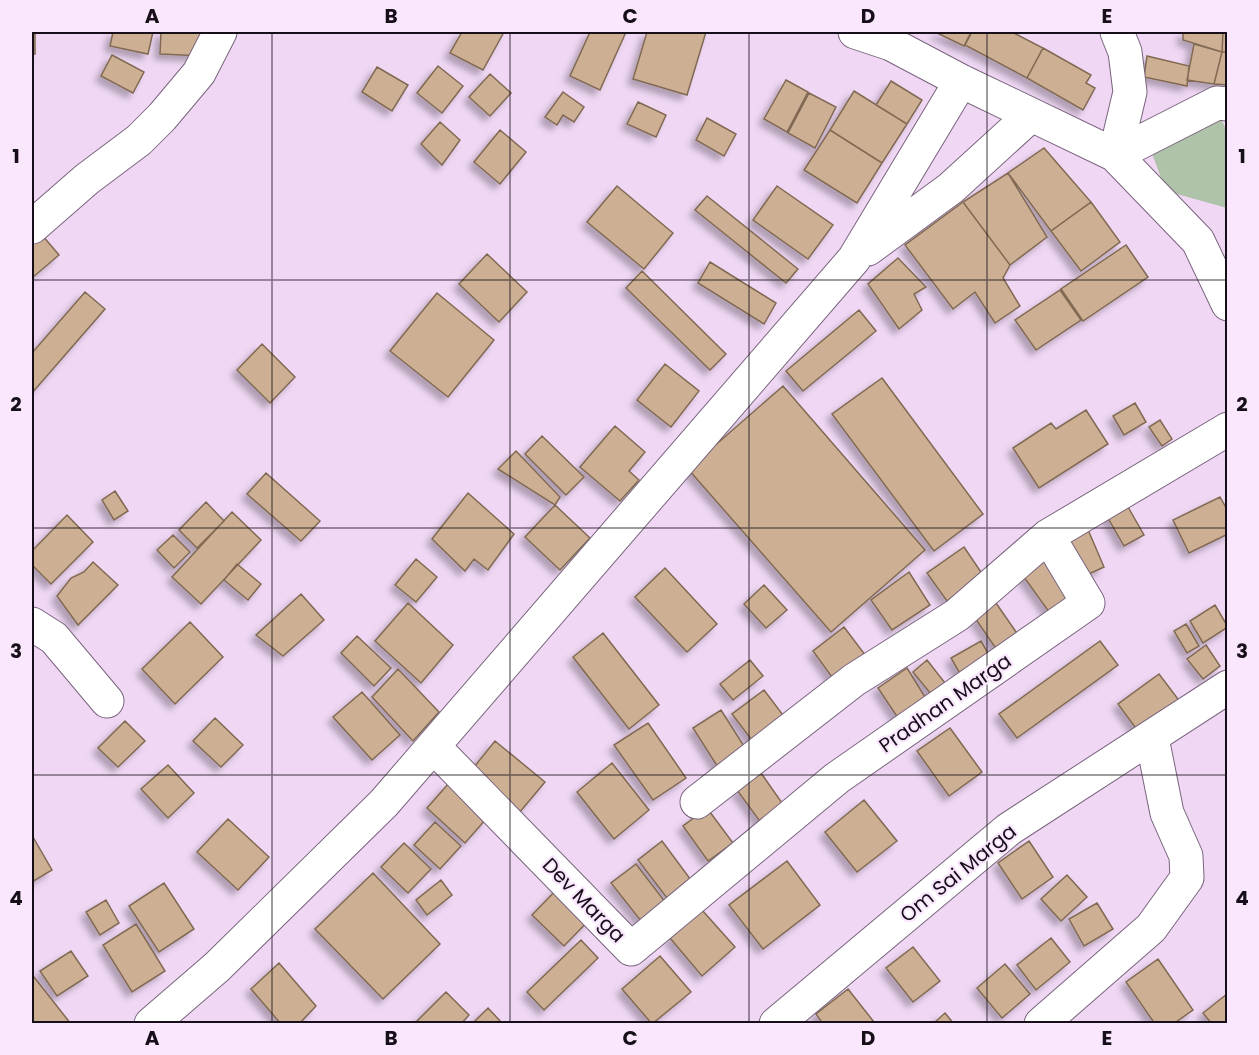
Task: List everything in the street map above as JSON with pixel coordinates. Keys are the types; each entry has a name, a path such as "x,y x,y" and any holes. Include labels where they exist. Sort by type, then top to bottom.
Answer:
{"street":[{"path":"32,227 87,178 139,140 162,117 199,73 220,32"},
{"path":"855,32 891,44 961,81 1115,155 1213,242 1227,304"},
{"path":"1115,155 1130,92 1125,52 1117,32"},
{"path":"151,1023 217,967 375,812 854,259 961,81"},
{"path":"1115,155 1217,104 1227,104"},
{"path":"854,259 951,188 1031,115"},
{"path":"697,802 854,680 957,615 1048,536 1227,429"},
{"name":"Pradhan Marga","path":"744,854 837,778 1088,603 1048,536"},
{"path":"32,624 54,638 107,701"},
{"name":"Om Sai Marga","path":"776,1023 1009,829 1227,687"},
{"path":"1041,1023 1152,927 1186,878 1186,856 1167,813 1152,738"},
{"name":"Dev Marga","path":"434,746 631,949 744,854"}],"green space":[{"path":"1221,118 1227,132 1227,208 1166,191 1151,151"}],"building":[{"path":"32,32 35,32 35,54 32,54"},
{"path":"113,32 153,32 148,54 110,46"},
{"path":"161,32 205,32 204,56 160,54"},
{"path":"462,32 504,32 483,70 450,53"},
{"path":"590,32 626,32 600,90 570,76"},
{"path":"647,32 706,32 687,95 633,79"},
{"path":"935,32 971,32 964,46"},
{"path":"972,32 1012,32 1043,48 1027,78 965,45"},
{"path":"1183,32 1223,32 1222,52 1183,40"},
{"path":"1223,32 1228,32 1228,52 1222,52"},
{"path":"1194,44 1222,52 1214,84 1187,80"},
{"path":"1043,48 1091,75 1086,83 1095,88 1083,110 1027,78"},
{"path":"1222,52 1228,52 1228,85 1214,84"},
{"path":"112,55 144,72 133,93 101,76"},
{"path":"1147,56 1189,66 1187,86 1144,77"},
{"path":"438,66 463,86 442,113 417,93"},
{"path":"377,67 408,85 392,111 362,92"},
{"path":"490,74 511,93 490,116 469,97"},
{"path":"786,80 808,92 787,132 764,119"},
{"path":"891,81 922,100 907,124 876,105"},
{"path":"854,91 907,124 882,163 830,130"},
{"path":"563,92 584,107 574,122 563,115 557,125 545,117"},
{"path":"809,93 836,107 815,148 788,133"},
{"path":"638,102 666,115 656,137 627,124"},
{"path":"707,118 736,134 724,156 696,140"},
{"path":"440,122 460,140 442,165 421,144"},
{"path":"500,130 526,152 500,184 474,162"},
{"path":"830,130 882,163 857,203 804,170"},
{"path":"1044,148 1091,202 1051,231 1008,173"},
{"path":"1008,173 1047,237 1010,265 963,202"},
{"path":"617,186 673,233 644,269 587,222"},
{"path":"777,186 833,225 808,259 753,220"},
{"path":"707,196 798,269 786,283 695,210"},
{"path":"963,202 1010,265 1003,278 1020,306 995,323 975,292 953,309 905,245"},
{"path":"1091,202 1120,242 1081,271 1051,231"},
{"path":"42,235 59,255 32,278 32,244"},
{"path":"1126,245 1148,277 1083,321 1061,289"},
{"path":"487,254 527,292 499,322 459,284"},
{"path":"898,258 926,287 914,294 922,310 899,329 868,284"},
{"path":"710,262 776,303 764,324 698,283"},
{"path":"642,271 726,354 710,370 626,288"},
{"path":"1060,290 1081,320 1036,350 1015,320"},
{"path":"85,292 105,309 32,393 32,353"},
{"path":"437,293 494,340 448,397 390,351"},
{"path":"859,310 876,331 803,391 786,371"},
{"path":"262,344 295,377 270,403 237,370"},
{"path":"665,364 699,391 671,427 637,400"},
{"path":"882,378 983,514 934,551 832,414"},
{"path":"783,386 925,550 831,632 688,469"},
{"path":"1135,403 1146,422 1124,435 1113,416"},
{"path":"1086,410 1108,444 1039,488 1013,448 1051,423 1056,429"},
{"path":"1160,420 1172,439 1162,446 1149,427"},
{"path":"615,426 645,452 629,471 639,480 620,501 580,467"},
{"path":"542,436 584,477 566,495 525,454"},
{"path":"516,451 560,497 555,505 498,469"},
{"path":"266,473 320,521 301,541 247,494"},
{"path":"115,491 128,511 114,520 102,500"},
{"path":"468,493 514,534 488,570 474,559 465,571 432,539"},
{"path":"1220,497 1228,511 1228,534 1189,553 1173,520"},
{"path":"1124,500 1144,535 1124,546 1104,511"},
{"path":"206,502 224,521 197,548 179,530"},
{"path":"555,505 590,538 560,570 525,537"},
{"path":"232,512 261,540 201,604 172,577"},
{"path":"67,515 93,542 51,584 32,565 32,551"},
{"path":"1086,525 1104,567 1080,578 1062,535"},
{"path":"173,535 190,552 174,568 157,550"},
{"path":"964,547 983,575 947,601 927,573"},
{"path":"1045,556 1076,600 1052,616 1021,573"},
{"path":"416,559 437,577 416,602 395,585"},
{"path":"93,562 118,585 78,625 57,596 71,578 84,572"},
{"path":"237,564 261,584 248,600 224,580"},
{"path":"665,568 717,624 687,652 635,597"},
{"path":"909,572 930,605 892,630 871,600"},
{"path":"764,585 787,610 766,628 744,604"},
{"path":"301,594 324,620 283,656 256,635"},
{"path":"408,603 453,645 421,683 375,641"},
{"path":"996,603 1021,639 999,653 975,618"},
{"path":"1215,605 1228,627 1203,643 1190,621"},
{"path":"190,622 223,657 175,704 142,669"},
{"path":"1186,624 1199,646 1187,653 1174,631"},
{"path":"844,627 869,660 837,684 813,651"},
{"path":"603,633 659,705 629,729 573,657"},
{"path":"357,636 391,668 374,686 341,653"},
{"path":"981,641 992,660 962,677 951,658"},
{"path":"1100,641 1118,665 1017,738 999,714"},
{"path":"1206,645 1220,666 1203,679 1187,659"},
{"path":"750,660 763,676 733,700 720,684"},
{"path":"927,660 949,688 935,699 913,672"},
{"path":"907,668 930,705 902,724 878,688"},
{"path":"398,669 439,712 413,741 372,697"},
{"path":"1159,674 1181,703 1140,734 1118,704"},
{"path":"764,690 786,719 754,743 732,714"},
{"path":"362,692 400,735 372,760 333,717"},
{"path":"721,710 749,754 721,772 693,728"},
{"path":"215,718 243,745 221,767 193,741"},
{"path":"125,721 145,741 118,767 98,748"},
{"path":"648,723 686,778 653,800 614,745"},
{"path":"950,728 982,772 949,796 917,751"},
{"path":"495,741 545,782 519,813 470,772"},
{"path":"612,763 649,810 614,839 577,792"},
{"path":"168,765 194,793 168,818 141,789"},
{"path":"761,773 787,810 764,827 737,790"},
{"path":"449,783 487,818 465,843 427,808"},
{"path":"864,800 897,841 857,872 825,832"},
{"path":"707,808 733,843 708,861 683,826"},
{"path":"228,819 269,857 238,890 197,852"},
{"path":"435,822 461,846 440,869 414,845"},
{"path":"32,838 52,870 32,882"},
{"path":"662,841 691,880 667,898 638,860"},
{"path":"1029,841 1053,877 1022,899 998,863"},
{"path":"404,843 431,869 408,893 381,867"},
{"path":"787,861 820,905 763,949 729,905"},
{"path":"636,864 669,907 645,926 611,883"},
{"path":"373,873 440,944 383,999 315,929"},
{"path":"1067,875 1087,897 1061,921 1041,899"},
{"path":"441,880 452,895 427,915 416,900"},
{"path":"164,883 194,929 159,952 129,906"},
{"path":"562,884 594,915 564,946 532,915"},
{"path":"106,900 119,923 100,935 86,912"},
{"path":"1097,903 1113,929 1084,946 1069,919"},
{"path":"702,910 735,947 702,976 670,938"},
{"path":"136,924 165,971 132,992 103,945"},
{"path":"1051,938 1070,962 1036,990 1017,965"},
{"path":"581,940 598,958 544,1010 527,992"},
{"path":"913,947 940,981 913,1002 886,968"},
{"path":"71,951 88,976 57,996 40,971"},
{"path":"660,956 691,992 652,1024 622,989"},
{"path":"1158,959 1193,1010 1173,1024 1155,1024 1126,982"},
{"path":"279,963 316,1006 299,1024 281,1024 251,989"},
{"path":"1005,964 1030,994 1002,1018 977,988"},
{"path":"34,977 71,1024 33,1024 32,978"},
{"path":"848,989 874,1022 823,1024 816,1014"},
{"path":"446,992 469,1015 461,1024 414,1024"},
{"path":"1227,994 1228,1024 1212,1024 1203,1013"},
{"path":"488,1008 503,1024 472,1024"},
{"path":"945,1013 954,1024 933,1024"}]}
